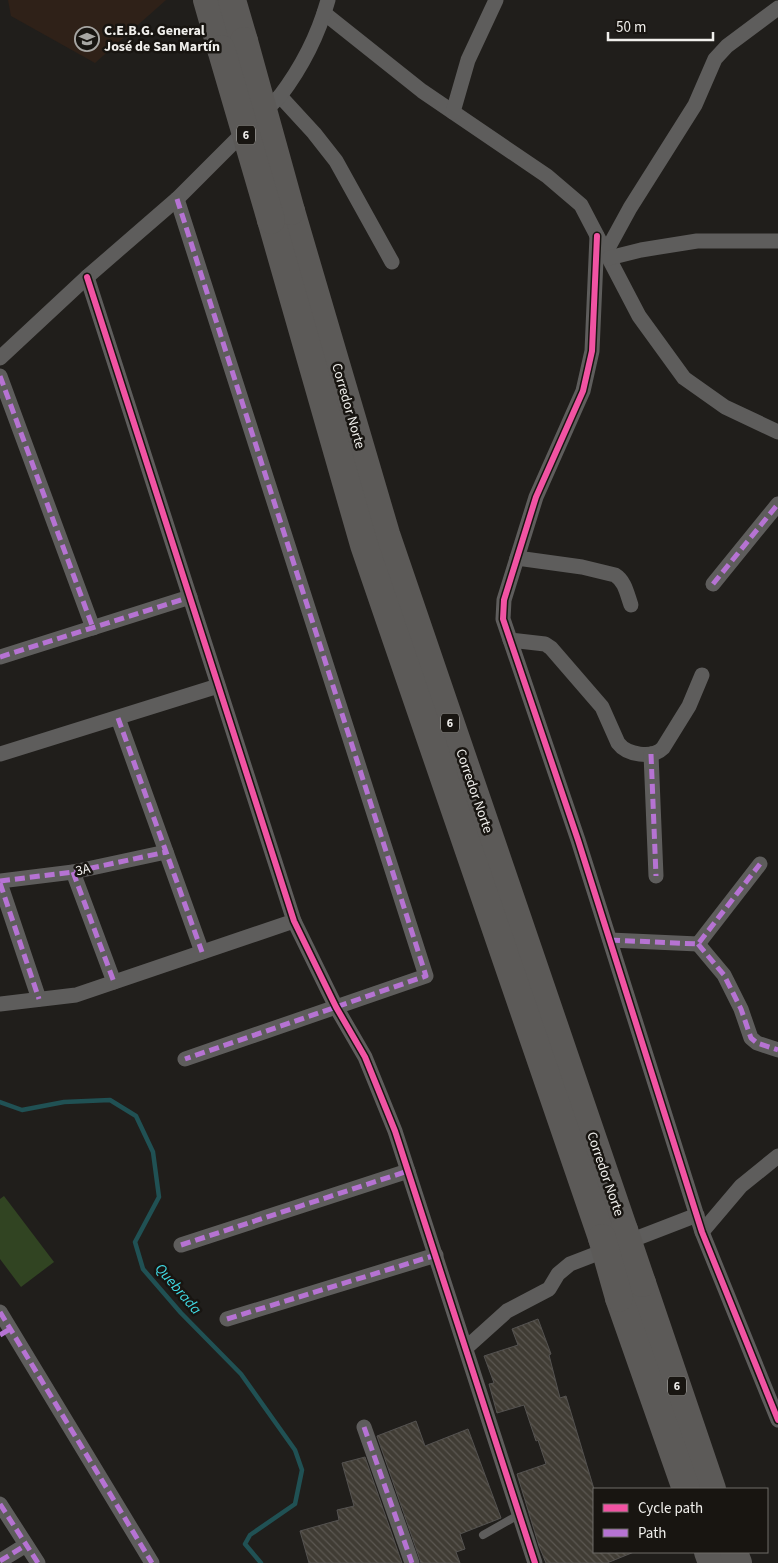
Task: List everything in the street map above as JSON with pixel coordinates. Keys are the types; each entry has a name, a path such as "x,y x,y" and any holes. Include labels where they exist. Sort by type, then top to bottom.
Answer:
{"highway":[{"name":"Corredor Norte","path":"206,0 233,45"},
{"name":"Corredor Norte","path":"232,0 233,45 281,216 613,1234 642,1284 712,1488"},
{"name":"Corredor Norte","path":"613,1234 619,1298 686,1488"}],"street":[{"path":"453,112 468,60 496,0"},
{"path":"0,358 87,277 177,199 280,96 310,51 326,7 422,91 547,176 581,204 640,316 684,378 725,407 778,432"},
{"path":"608,255 630,208 694,105 716,59 727,46 778,8"},
{"path":"280,96 314,133 336,161 392,262"},
{"path":"177,199 426,976 185,1059"},
{"path":"597,236 592,351 583,391 536,497 504,600 503,619 578,840 702,1232 778,1420"},
{"path":"608,255 697,241 778,241"},
{"path":"87,277 294,921 336,1007 365,1057 396,1131 536,1563"},
{"path":"0,376 93,628"},
{"path":"713,584 778,504"},
{"path":"517,558 582,567 615,575 623,582 631,605"},
{"path":"0,657 190,597"},
{"path":"510,640 544,644 550,648 602,707 618,743 621,748 627,751 651,754 658,753 663,748 681,721 702,675"},
{"path":"0,754 218,686"},
{"path":"118,718 202,952"},
{"path":"651,754 656,876"},
{"name":"3A","path":"0,882 73,872 166,852"},
{"path":"698,944 760,864"},
{"path":"73,872 114,982"},
{"path":"0,882 39,1000"},
{"path":"0,1004 76,995 294,921"},
{"path":"610,940 698,944 724,975 741,1009 751,1038 757,1043 778,1050"},
{"path":"702,1232 741,1186 778,1156"},
{"path":"181,1245 408,1171"},
{"path":"466,1348 507,1311 549,1289 558,1274 570,1264 697,1214"},
{"path":"227,1319 436,1255"},
{"path":"0,1312 5,1332 152,1563"},
{"path":"364,1427 412,1563"},
{"path":"0,1504 38,1563"},
{"path":"0,1561 26,1545"}],"lane":[{"path":"483,1535 520,1514"}],"shaded area":[{"name":"C.E.B.G. General José de San Martín","path":"8,0 166,0 95,63 11,16"}],"green space":[{"path":"4,1196 54,1262 21,1287 0,1259 0,1199"}],"building":[{"path":"538,1319 551,1354 549,1355 560,1398 566,1396 594,1488 593,1553 632,1553 607,1563 546,1563 517,1474 546,1464 524,1405 497,1413 489,1384 494,1383 484,1356 518,1345 512,1329"},
{"path":"416,1421 425,1446 468,1429 501,1518 460,1534 465,1549 456,1552 460,1563 421,1563 377,1436"},
{"path":"365,1457 402,1563 309,1563 300,1531 339,1520 337,1510 354,1506 342,1463"}],"waterway":[{"name":"Quebrada","path":"0,1102 22,1110 64,1102 110,1100 136,1116 153,1152 159,1197 135,1242 143,1269 181,1313 241,1374 295,1450 302,1470 295,1504 250,1535 245,1544 261,1563"}],"marked path":[{"path":"177,199 426,976 185,1059"},
{"path":"0,376 93,628"},
{"path":"713,584 778,504"},
{"path":"0,657 190,597"},
{"path":"118,718 202,952"},
{"path":"651,754 656,876"},
{"path":"0,881 73,872 166,852"},
{"path":"610,940 698,944 760,864"},
{"path":"73,872 114,982"},
{"path":"0,883 39,999"},
{"path":"698,944 724,975 741,1009 751,1038 757,1043 778,1050"},
{"path":"181,1245 408,1171"},
{"path":"227,1319 436,1255"},
{"path":"0,1312 152,1563"},
{"path":"0,1335 10,1329"},
{"path":"364,1427 412,1563"},
{"path":"0,1504 38,1563"},
{"path":"0,1561 26,1545"}],"cycle path":[{"path":"597,236 592,351 583,391 536,497 504,600 503,619 578,840 702,1232 778,1420"},
{"path":"87,277 294,921 336,1007 365,1057 395,1131 535,1563"}],"place":[{"name":"C.E.B.G. General José de San Martín","path":"87,39"}]}
